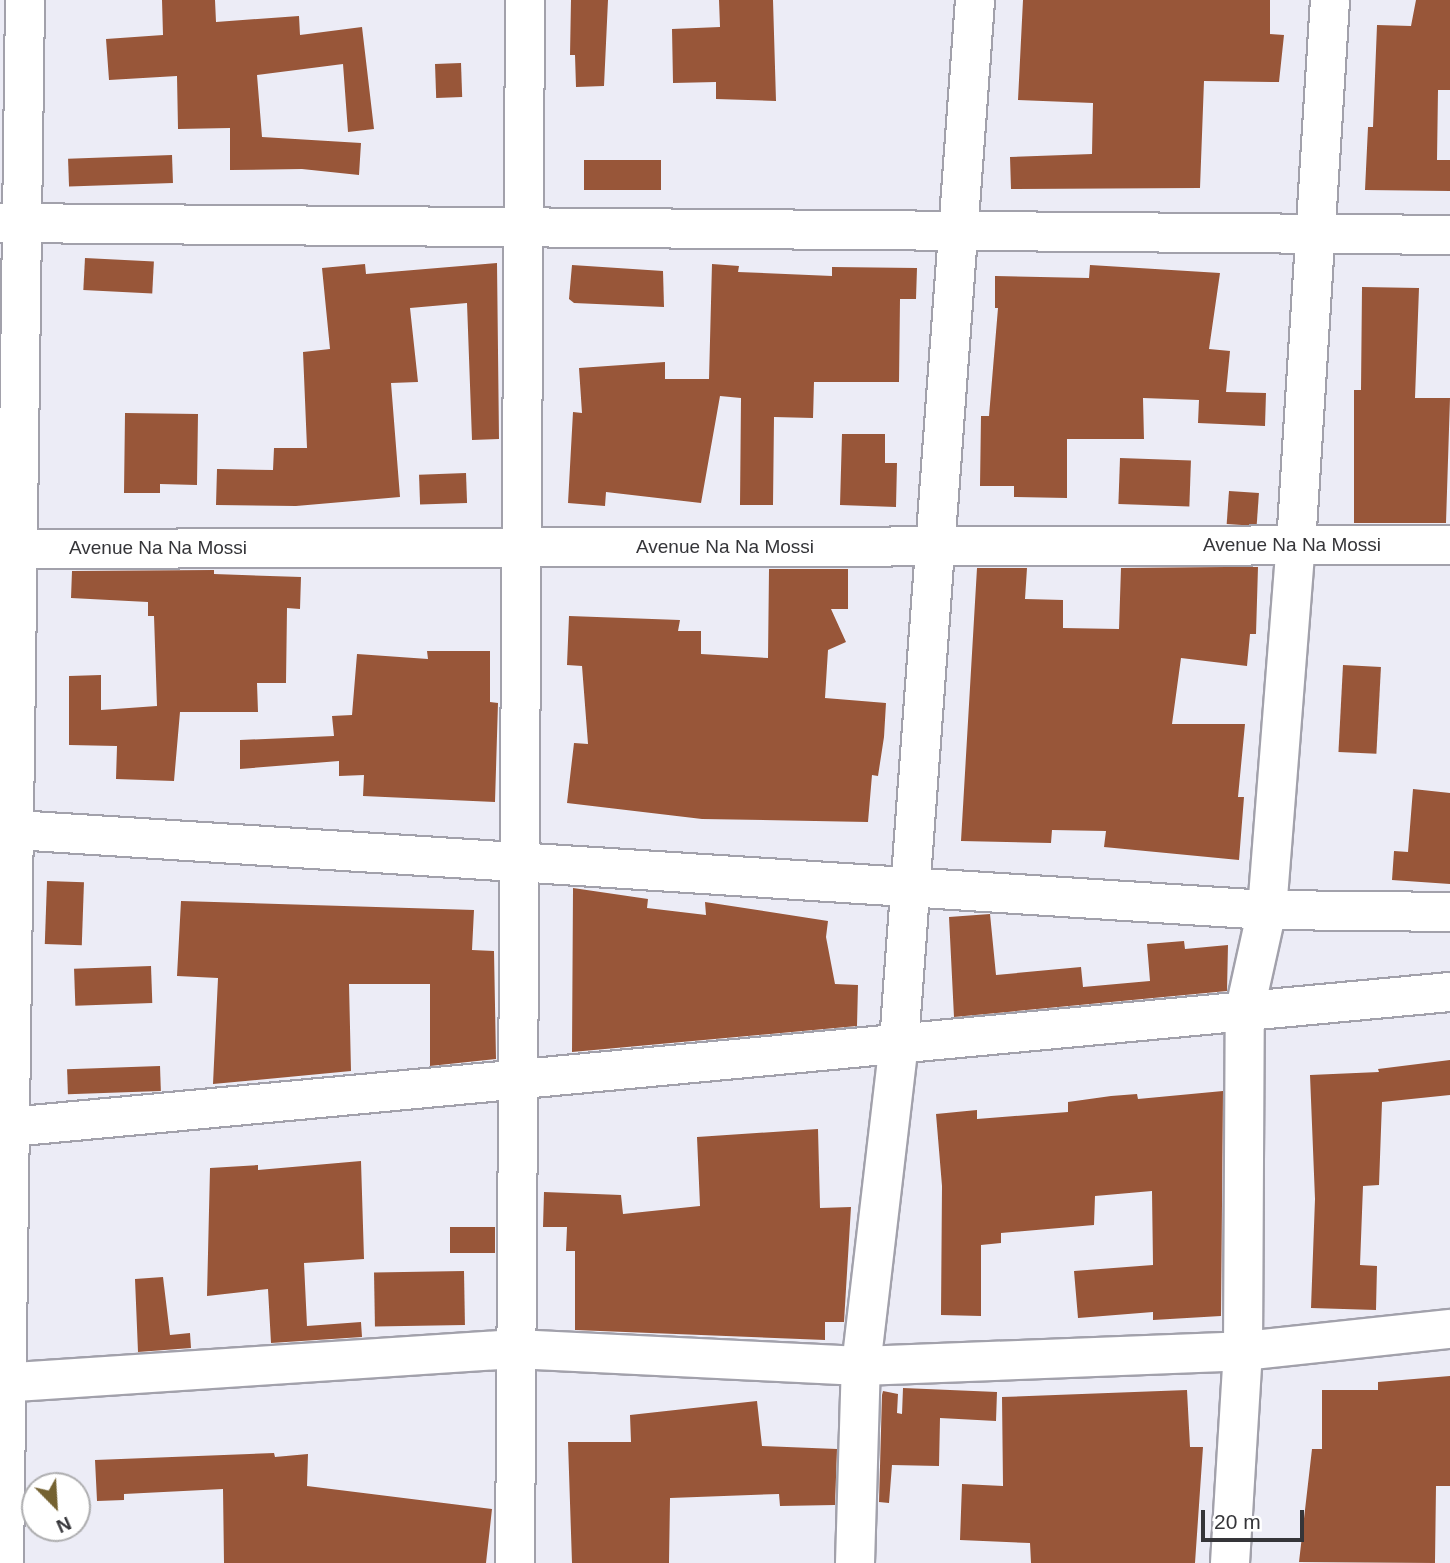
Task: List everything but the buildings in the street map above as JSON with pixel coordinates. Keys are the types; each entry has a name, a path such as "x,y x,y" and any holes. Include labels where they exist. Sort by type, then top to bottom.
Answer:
{"street":[{"path":"4,1563 3,1127 11,223 25,0"},
{"path":"515,1563 517,1079 523,863 519,547 525,0"},
{"path":"855,1563 861,1366 899,1043 908,887 936,546 975,0"},
{"path":"1230,1563 1243,1351 1245,1009 1267,910 1296,545 1313,234 1330,0"},
{"path":"11,223 1450,235"},
{"name":"Avenue Na Na Mossi","path":"9,549 1450,545"},
{"path":"7,829 1267,910 1450,912"},
{"path":"3,1127 1245,1009 1450,992"},
{"path":"3,1382 515,1349 861,1366 1243,1351 1450,1329"}]}
